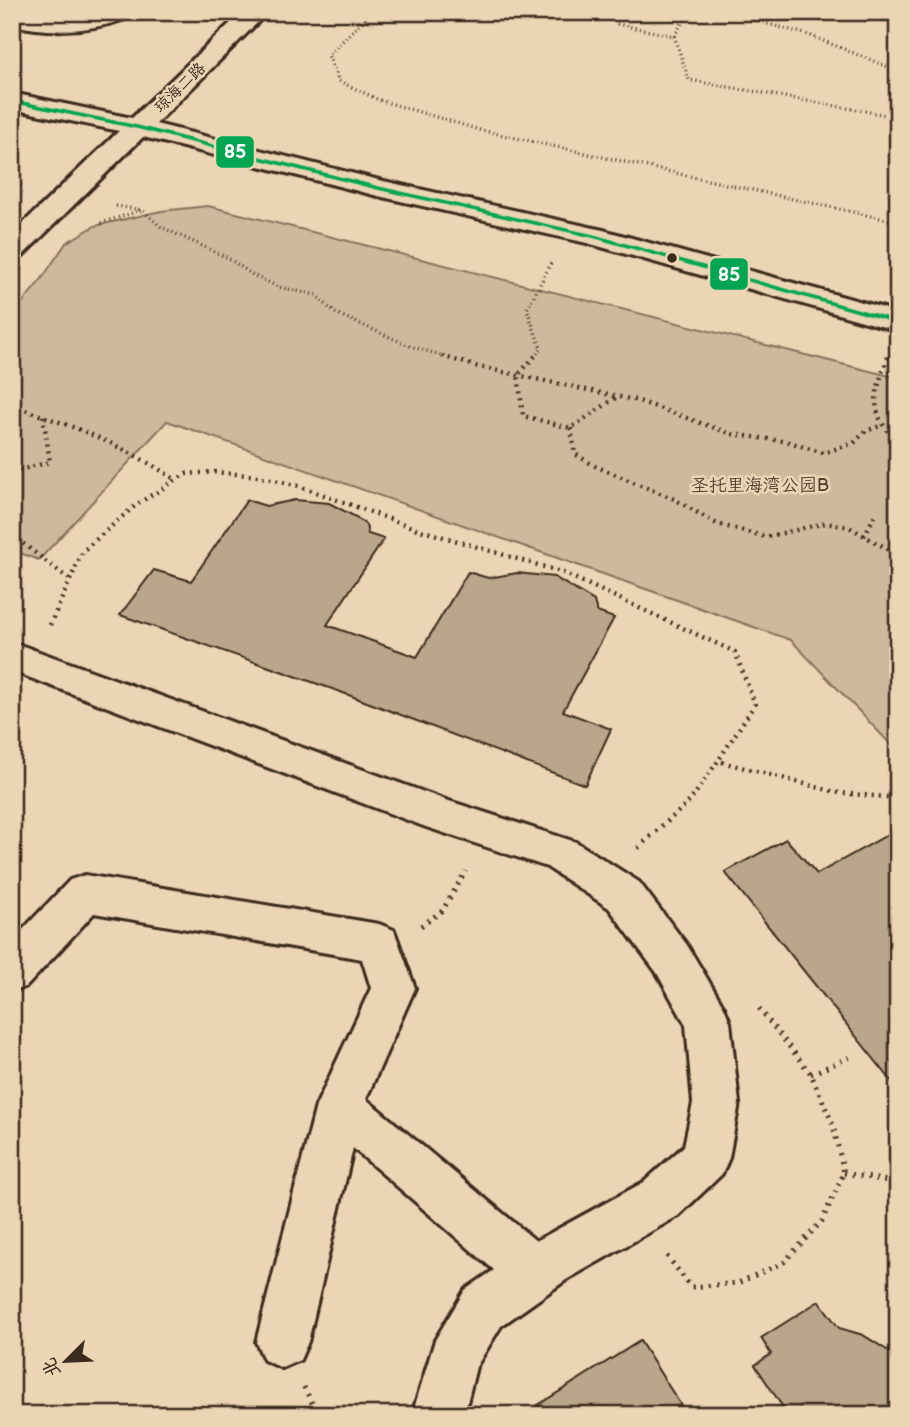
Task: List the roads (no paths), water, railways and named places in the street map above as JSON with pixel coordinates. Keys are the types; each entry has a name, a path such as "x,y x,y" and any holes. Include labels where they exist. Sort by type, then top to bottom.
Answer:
{"street":[{"path":"12,18 31,23 88,24 122,12"},
{"name":"琼海二路","path":"12,250 256,12"},
{"path":"12,101 137,127 378,188 568,230 898,322"},
{"path":"25,661 488,831 561,854 624,895 672,958 708,1023 716,1103 705,1158 661,1199 534,1272 484,1308 453,1358 438,1415"},
{"path":"12,972 85,893 379,943 393,988 339,1106 282,1342"},
{"path":"339,1106 534,1272"}],"park label":[{"name":"圣托里海湾公园B","path":"760,485"}]}
